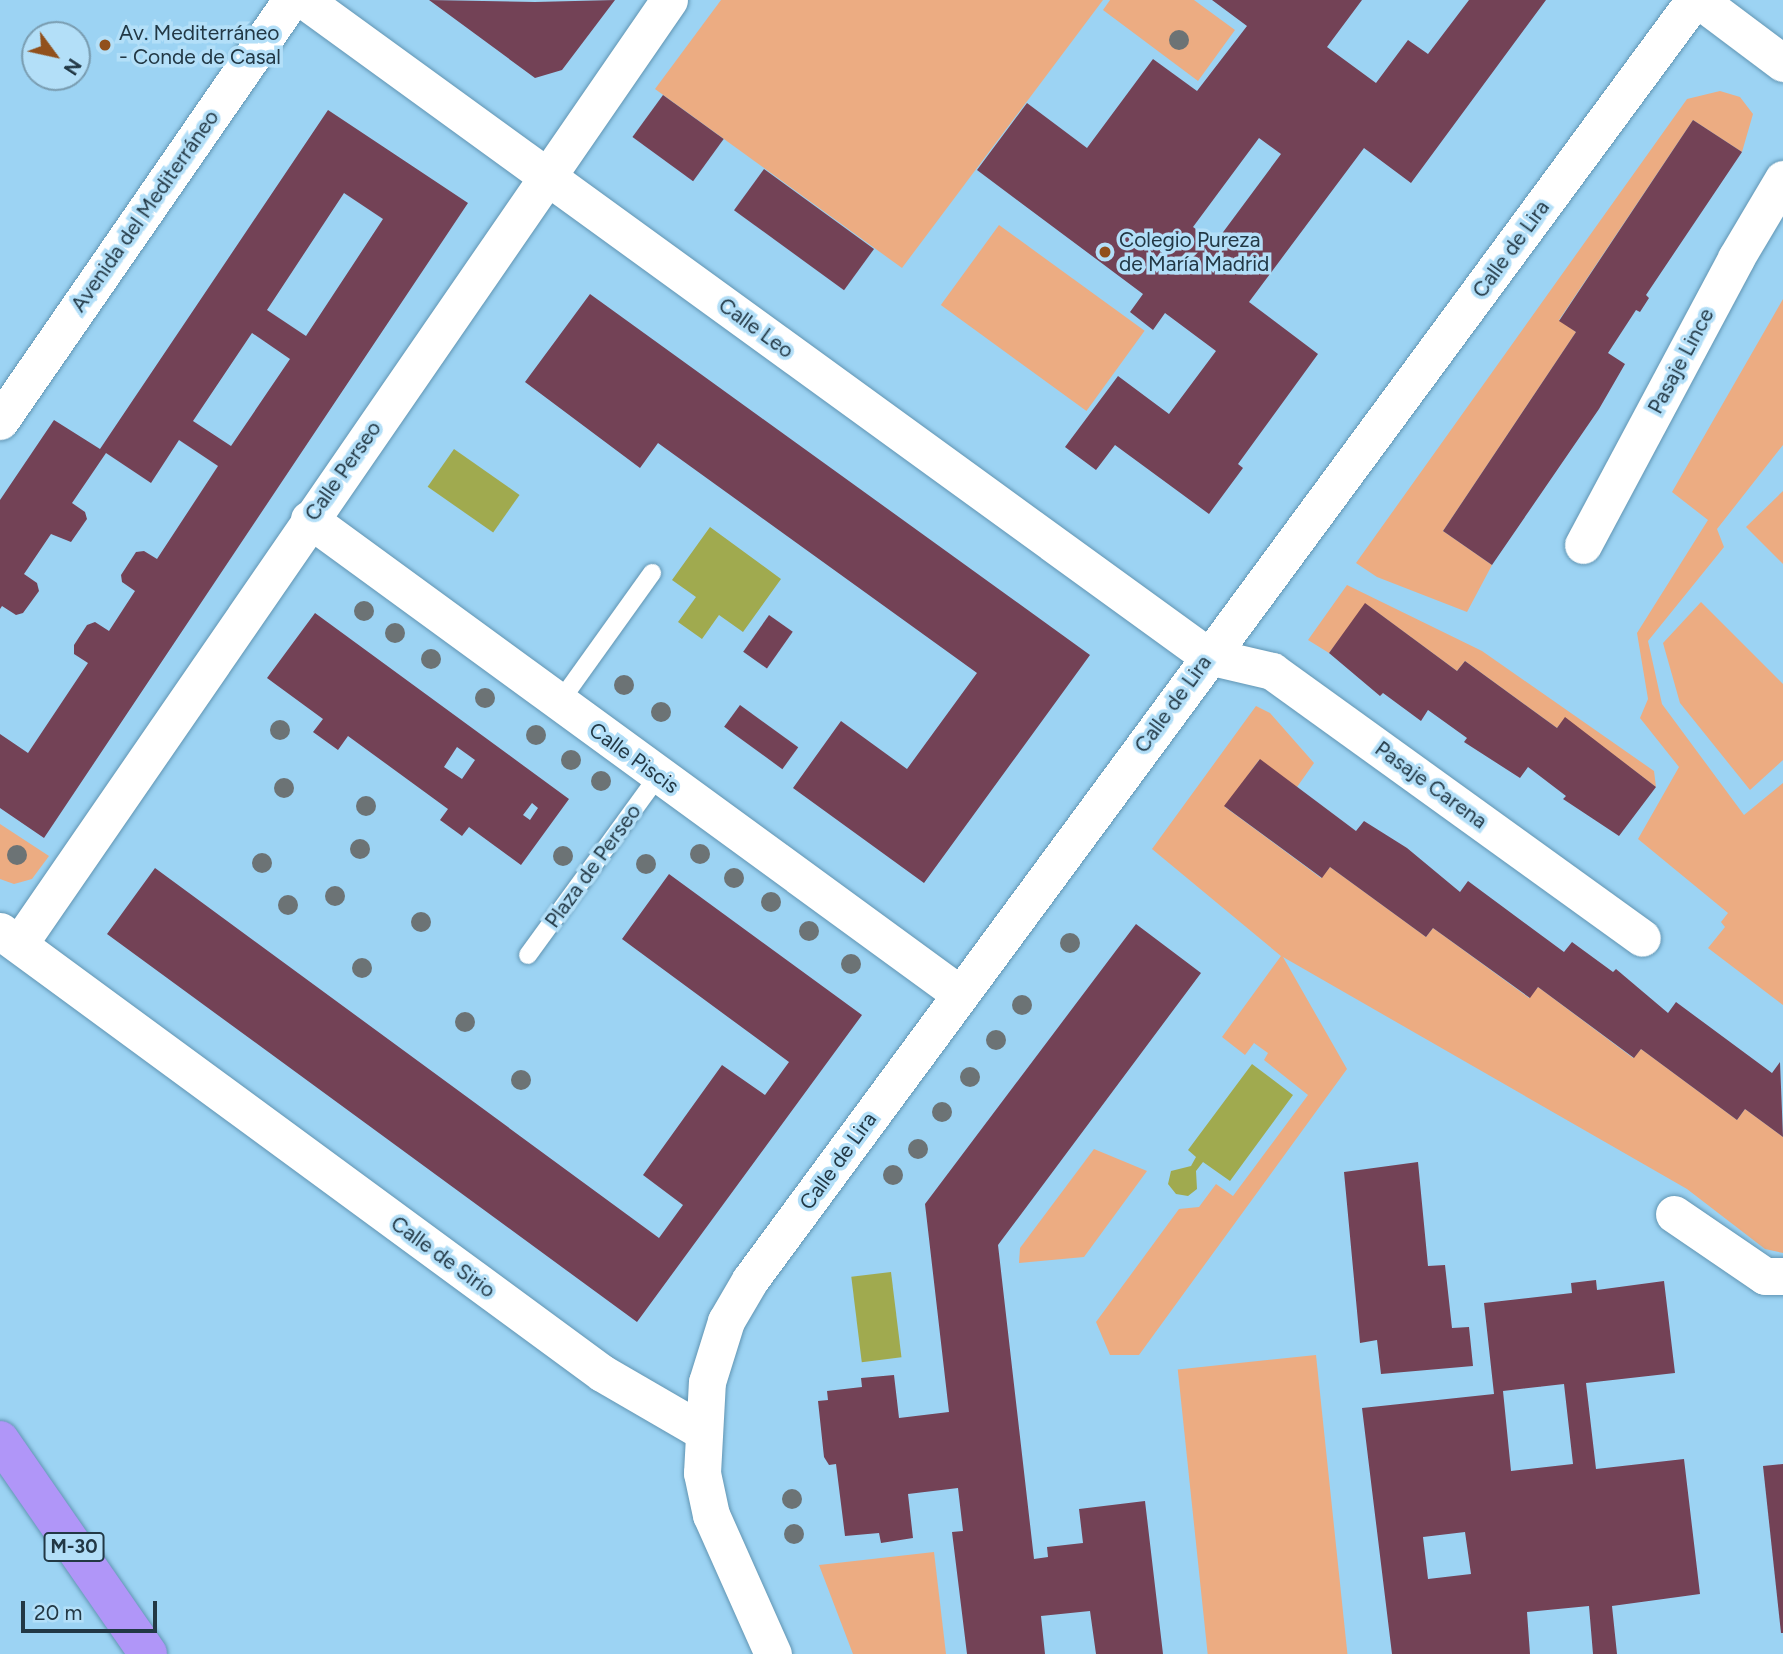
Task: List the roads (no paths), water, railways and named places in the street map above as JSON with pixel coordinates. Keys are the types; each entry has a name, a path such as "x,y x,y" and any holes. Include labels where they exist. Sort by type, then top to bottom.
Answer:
{"highway":[{"name":"M-30","path":"0,1440 148,1654"}],"street":[{"name":"Avenida del Mediterráneo","path":"0,421 291,0"},
{"name":"Calle Leo","path":"304,0 1208,656"},
{"name":"Calle Perseo","path":"9,938 309,519 669,0"},
{"name":"Calle de Lira","path":"702,1431 714,1351 750,1280 1693,0"},
{"path":"1699,0 1783,63"},
{"name":"Pasaje Lince","path":"1583,545 1736,258 1783,179"},
{"name":"Calle Piscis","path":"309,519 960,994"},
{"name":"Pasaje Carena","path":"1208,656 1272,671 1642,938"},
{"name":"Calle de Sirio","path":"9,938 602,1374 702,1431"},
{"path":"1674,1214 1765,1276 1783,1276"},
{"path":"702,1431 702,1473 711,1515 774,1654"}],"lane":[{"path":"559,703 652,573"},
{"name":"Plaza de Perseo","path":"528,955 658,776"}],"place":[{"name":"Av. Mediterráneo - Conde de Casal","path":"105,45"},
{"name":"Colegio Pureza de María Madrid","path":"1105,252"}]}
